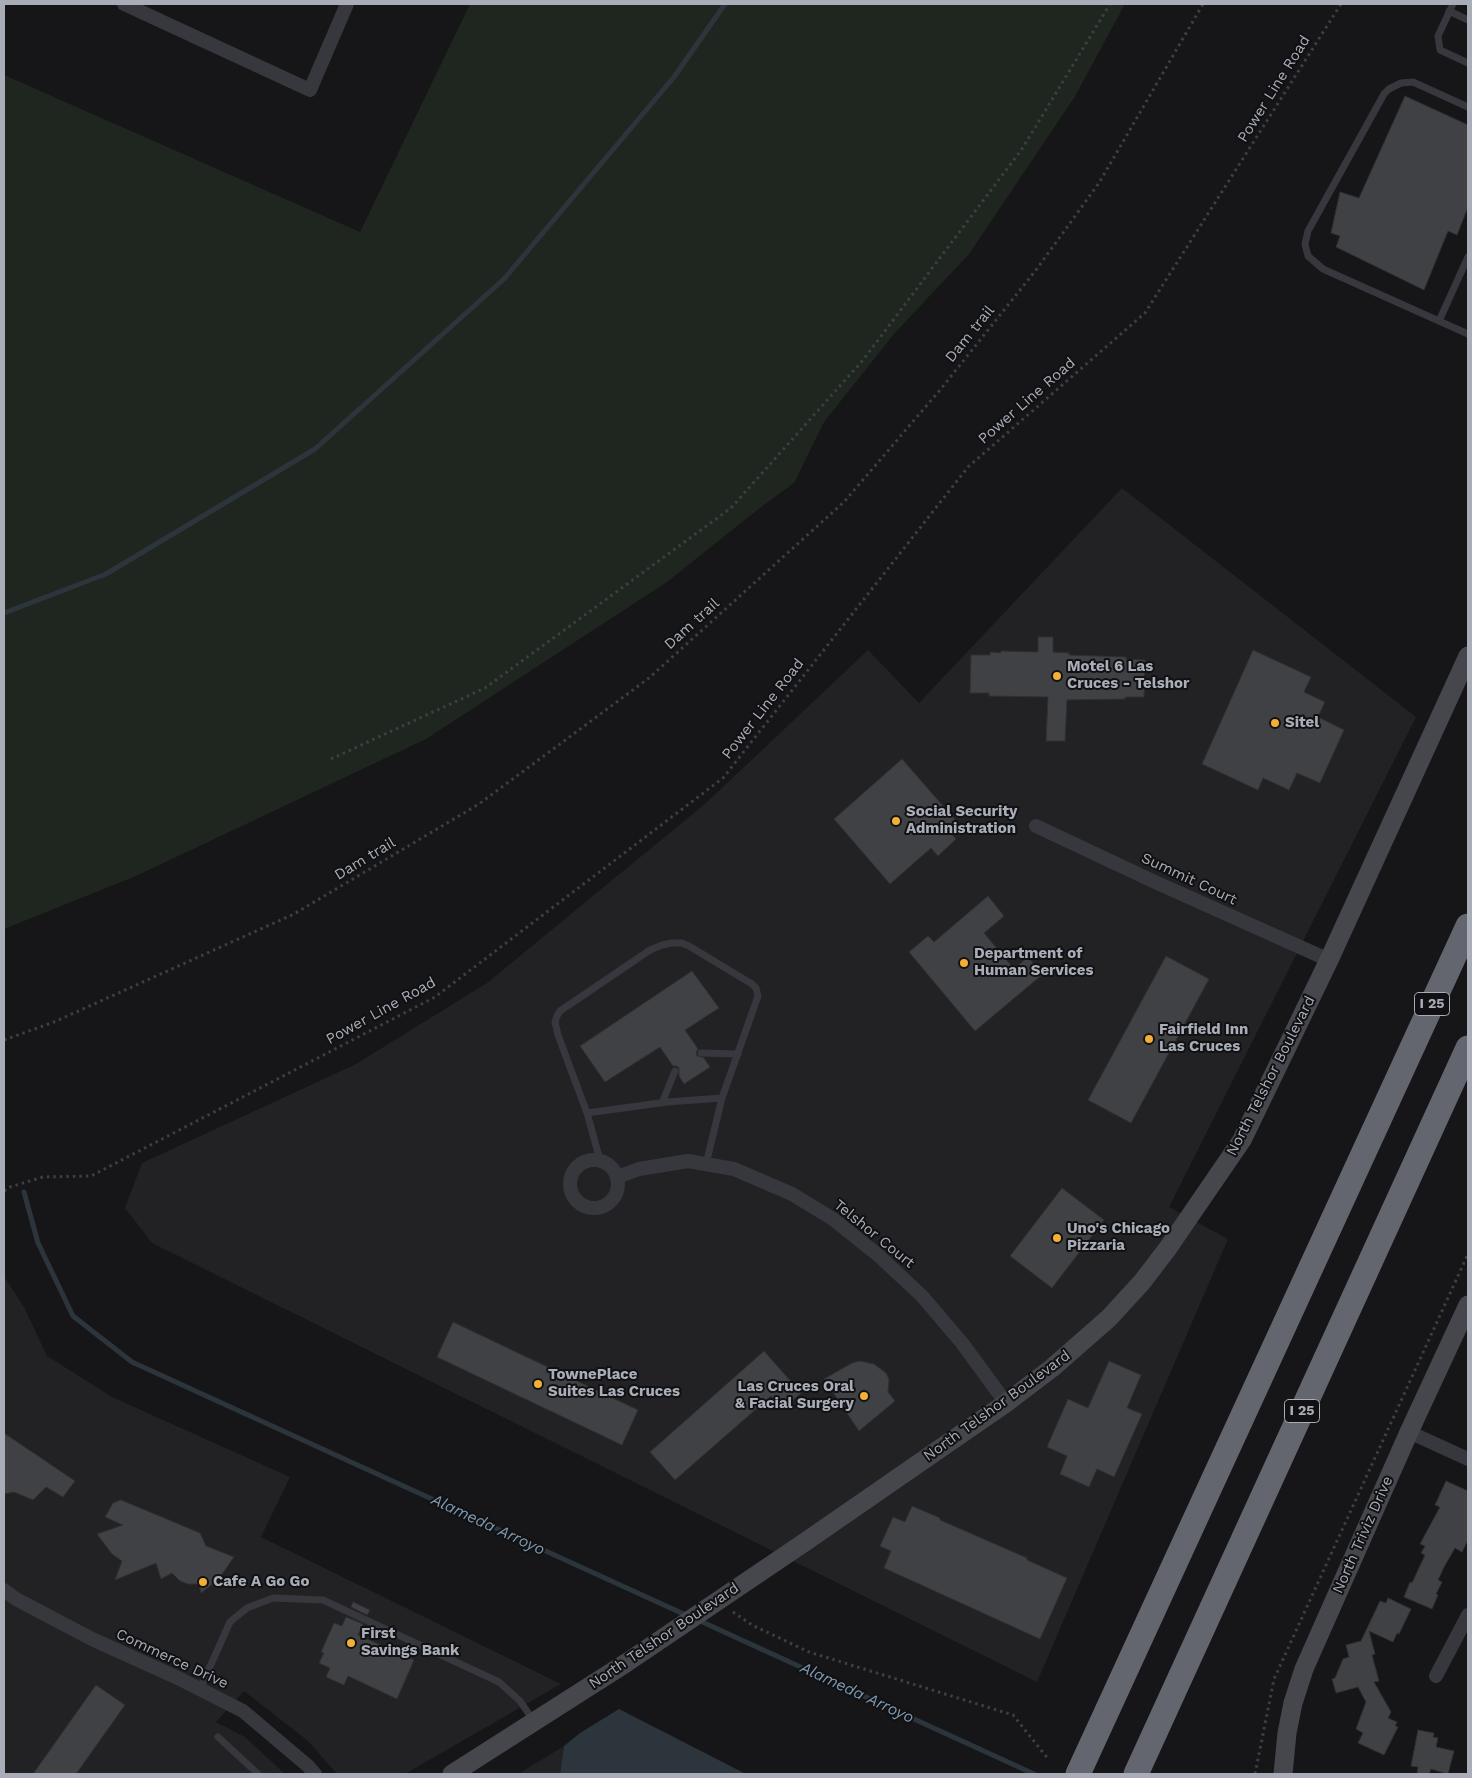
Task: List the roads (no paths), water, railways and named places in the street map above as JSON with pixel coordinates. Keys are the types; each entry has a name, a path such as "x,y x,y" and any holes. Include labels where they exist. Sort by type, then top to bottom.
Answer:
{"highway":[{"name":"I 25","path":"1078,1774 1468,926"},
{"name":"I 25","path":"1136,1774 1468,1048"}],"main road":[{"name":"North Telshor Boulevard","path":"452,1774 535,1722 805,1542 1006,1403 1052,1368 1109,1318 1142,1282 1168,1248 1242,1140 1329,960 1468,656"},
{"name":"North Triviz Drive","path":"1283,1774 1292,1703 1304,1669 1468,1304"}],"street":[{"path":"124,4 310,90 347,4"},
{"name":"Summit Court","path":"1036,826 1329,960"},
{"path":"600,1160 611,1167 617,1177 618,1186 616,1194 612,1201 605,1206 588,1208 581,1205 571,1192 569,1184 571,1176 574,1169 586,1161 600,1160"},
{"name":"Telshor Court","path":"617,1177 639,1168 688,1161 734,1169 792,1194 834,1219 878,1255 922,1296 962,1343 1006,1403"},
{"path":"1409,1432 1468,1459"},
{"name":"Commerce Drive","path":"4,1590 16,1599 92,1639 243,1711 315,1774"},
{"path":"1436,1676 1468,1615"}],"lane":[{"path":"1453,4 1438,36 1440,50 1468,63"},
{"path":"1449,11 1468,20"},
{"path":"1468,107 1413,82 1401,83 1389,89 1384,94 1308,231 1305,244 1308,256 1322,269 1468,334"},
{"path":"1439,321 1468,257"},
{"path":"600,1160 588,1113 558,1036 555,1022 557,1016 568,1005 650,950 662,944 677,943 689,946 752,984 756,988 758,996 722,1098 706,1164"},
{"path":"701,1054 738,1054"},
{"path":"662,1103 675,1070"},
{"path":"588,1113 662,1103 722,1098"},
{"path":"200,1689 230,1622 247,1608 273,1598 323,1600 499,1682 520,1701 535,1722"},
{"path":"218,1737 258,1774"}],"waterway":[{"path":"4,613 106,574 315,449 504,279 674,77 725,4"},
{"name":"Alameda Arroyo","path":"24,1192 38,1243 73,1316 132,1362 688,1616"},
{"name":"Alameda Arroyo","path":"698,1620 1034,1774"}],"place":[{"name":"Motel 6 Las Cruces - Telshor","path":"1057,676"},
{"name":"Sitel","path":"1275,723"},
{"name":"Social Security Administration","path":"896,821"},
{"name":"Department of Human Services","path":"964,963"},
{"name":"Fairfield Inn Las Cruces","path":"1149,1039"},
{"name":"Uno's Chicago Pizzaria","path":"1057,1238"},
{"name":"TownePlace Suites Las Cruces","path":"538,1384"},
{"name":"Las Cruces Oral & Facial Surgery","path":"864,1396"},
{"name":"Cafe A Go Go","path":"203,1582"},
{"name":"First Savings Bank","path":"351,1643"}]}
